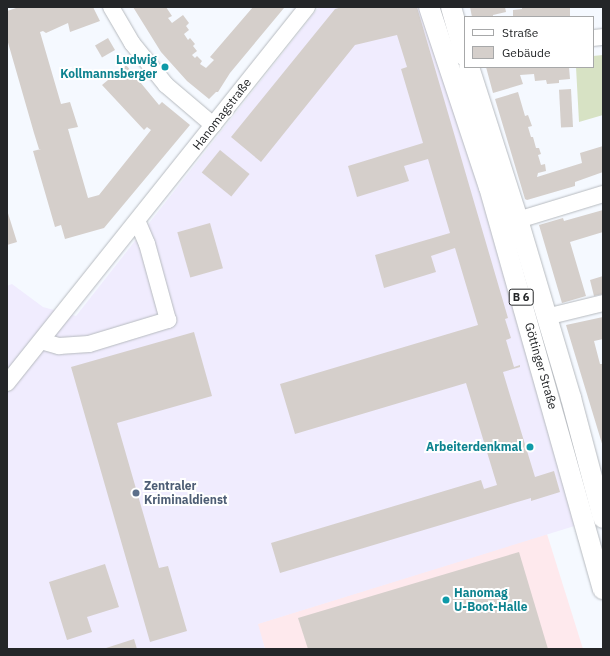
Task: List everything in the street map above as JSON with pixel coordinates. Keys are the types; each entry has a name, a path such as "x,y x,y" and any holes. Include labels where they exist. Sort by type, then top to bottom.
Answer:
{"main road":[{"name":"Göttinger Straße","path":"429,7 489,188 603,590"},
{"name":"Göttinger Straße","path":"451,7 464,50"},
{"name":"Göttinger Straße","path":"470,68 518,220 546,317 597,476 603,518"}],"street":[{"path":"111,7 132,43 166,85 213,125"},
{"name":"Hanomagstraße","path":"7,383 307,7"},
{"path":"518,220 603,194"},
{"path":"41,341 59,346 89,344 168,320 147,244 137,221"},
{"path":"546,317 603,303"}],"shaded area":[{"path":"421,7 524,330 581,524 258,624 265,649 7,649 7,286 12,284 43,307 76,316 318,8"},
{"name":"Hanomag U-Boot-Halle","path":"547,534 583,649 265,649 257,624"}],"green space":[{"path":"603,55 603,115 579,122 576,68 594,68 594,56"}],"building":[{"path":"19,7 93,7 100,21 70,32 68,23 46,33 43,31 40,32 61,104 70,102 78,127 68,129 88,198 99,195 151,130 147,127 144,130 102,85 126,65 159,105 162,102 190,125 104,228 65,239 61,225 55,227 33,151 41,149 39,149 34,133 7,39 7,11"},
{"path":"133,7 166,7 172,16 168,18 172,23 183,15 189,23 186,26 189,30 184,34 188,40 190,38 195,44 193,46 197,51 192,55 195,58 197,56 202,61 200,64 206,68 214,60 210,57 253,7 284,8 230,73 218,92 216,92 209,99 187,81 161,52"},
{"path":"342,7 417,7 508,318 505,319 511,338 506,340 514,367 520,365 520,367 503,372 535,477 554,471 560,492 531,501 531,498 280,573 271,543 481,480 484,489 497,485 466,383 295,434 280,384 478,325 455,248 431,256 436,272 384,288 375,255 450,233 428,159 404,166 409,181 357,197 348,166 423,143 401,69 407,67 397,35 355,45 261,162 231,137 335,9"},
{"path":"470,7 505,7 506,12 493,16 472,16"},
{"path":"522,7 570,7 570,16 513,16 513,10 522,9"},
{"path":"108,38 115,50 102,58 95,46"},
{"path":"486,68 569,68 570,79 559,80 559,83 547,84 546,80 535,81 534,74 520,75 523,84 493,93"},
{"path":"571,89 573,127 561,128 559,90"},
{"path":"518,92 525,116 528,115 532,126 528,127 531,137 533,137 536,148 539,148 541,154 538,155 541,165 545,164 546,171 538,173 537,177 582,163 580,153 603,146 603,172 575,182 575,186 527,200 525,199 495,99"},
{"path":"220,150 250,174 231,196 202,173"},
{"path":"7,210 17,242 7,245"},
{"path":"603,210 603,232 570,242 586,296 562,303 539,225 563,218 564,221"},
{"path":"210,223 223,268 190,278 177,232"},
{"path":"603,276 603,294 594,296 590,280"},
{"path":"603,317 603,339 594,341 600,364 603,364 603,447 566,325"},
{"path":"194,332 212,396 117,423 159,568 168,566 187,631 150,642 71,367"},
{"name":"Hanomag U-Boot-Halle","path":"519,552 548,649 308,649 298,618"},
{"path":"105,564 119,607 87,617 92,632 67,640 49,582"},
{"path":"134,639 137,649 103,649"}],"place":[{"name":"Ludwig Kollmannsberger","path":"165,67"},
{"name":"Arbeiterdenkmal","path":"530,447"},
{"name":"Zentraler Kriminaldienst","path":"136,493"},
{"name":"Hanomag U-Boot-Halle","path":"446,600"}]}
